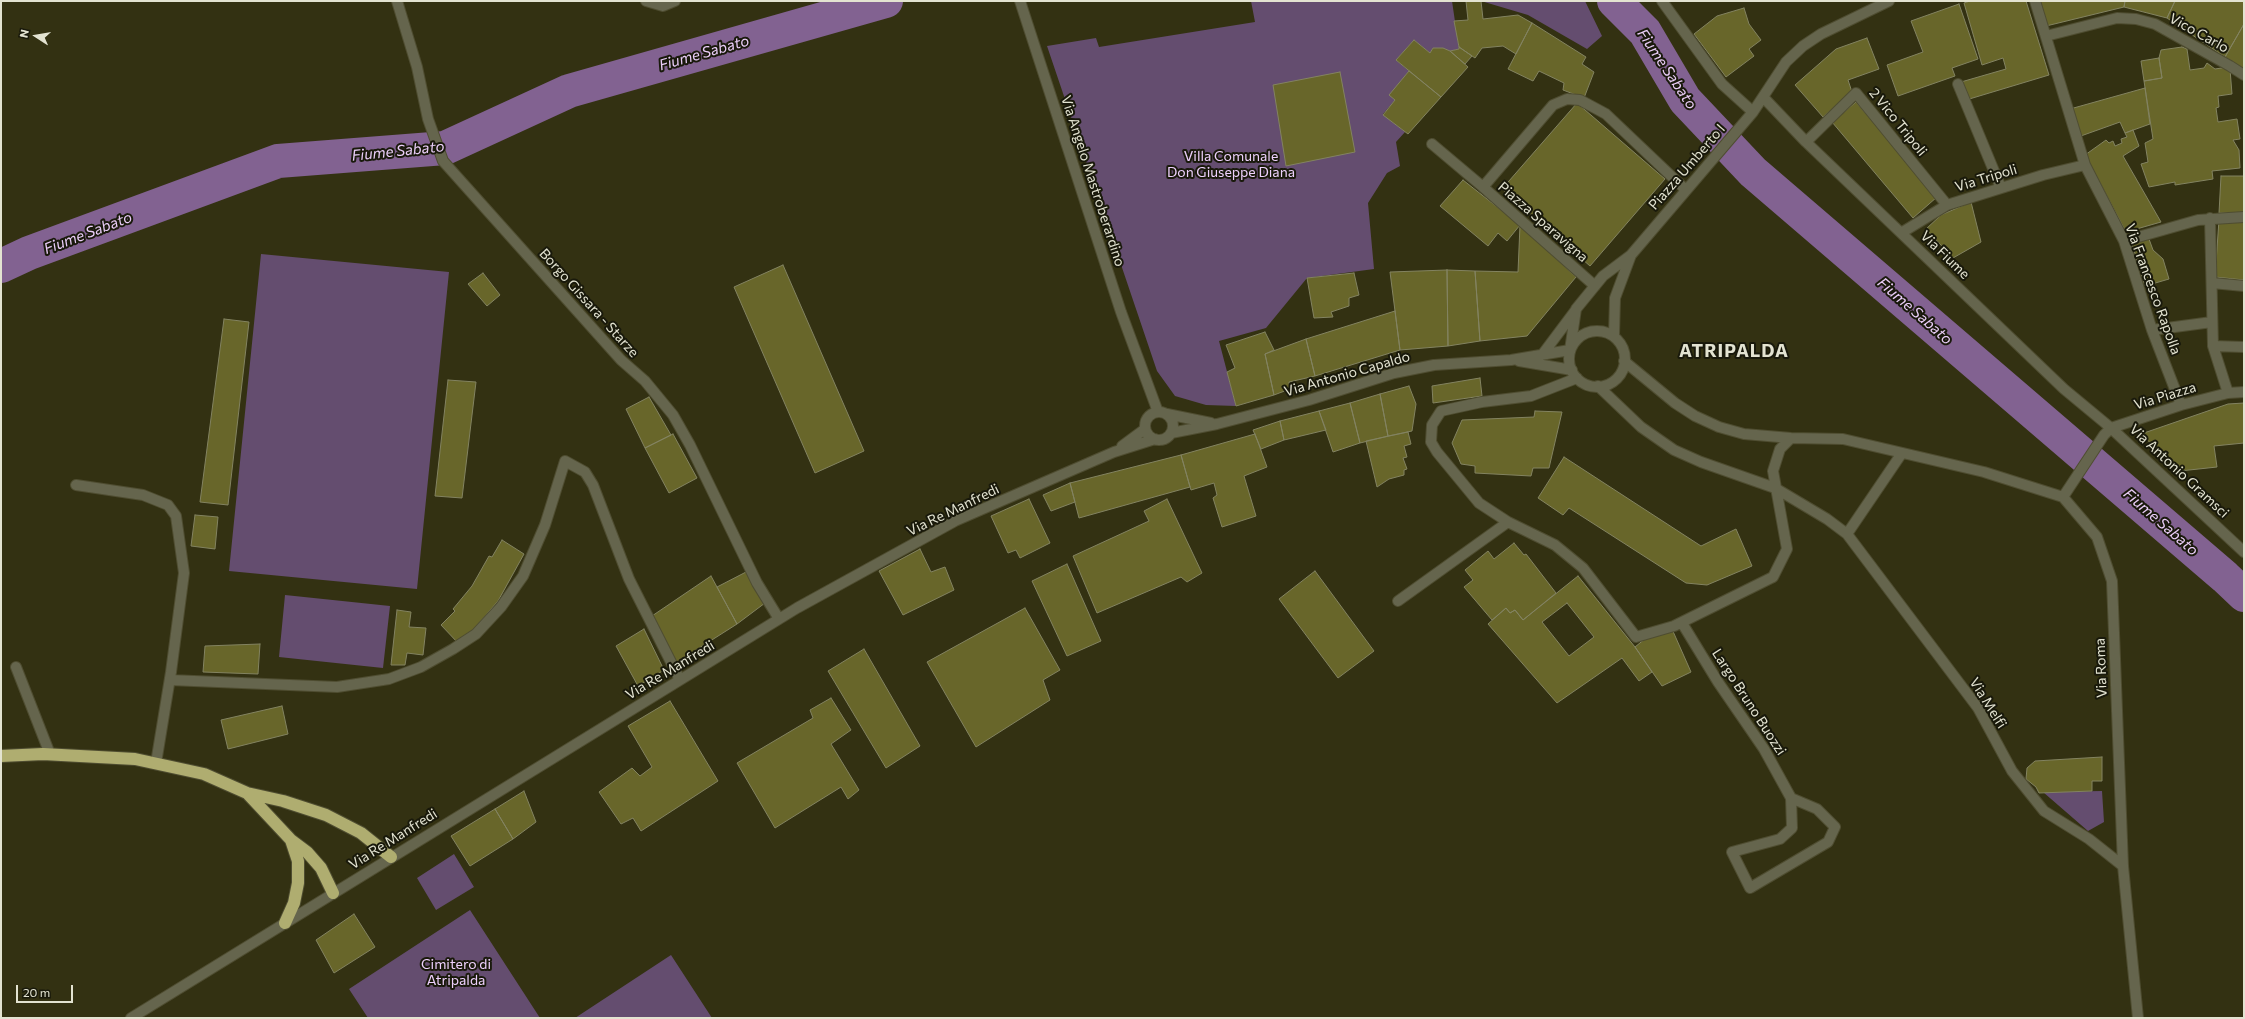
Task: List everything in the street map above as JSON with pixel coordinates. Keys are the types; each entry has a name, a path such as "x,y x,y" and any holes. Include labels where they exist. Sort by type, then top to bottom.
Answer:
{"highway":[{"path":"1,756 50,754 135,759 204,774 246,793 283,801 326,815 361,833 391,857"},
{"path":"246,793 291,840 307,852 321,868 333,893"},
{"path":"285,923 294,903 298,883 298,861 291,840"}],"street":[{"name":"Borgo Gissara - Starze","path":"397,1 417,67 428,119 443,161 621,360 645,382 673,415 690,445 757,583 779,619"},
{"path":"646,1 663,6 675,1"},
{"name":"Via Angelo Mastroberardino","path":"1020,1 1121,312 1159,413"},
{"path":"1662,1 1722,84 1750,115"},
{"name":"Piazza Umberto I","path":"1542,355 1576,309 1603,276 1631,255 1750,115 1764,98 1786,62 1802,46 1827,31 1889,1"},
{"name":"Via Francesco Rapolla","path":"2035,1 2085,165 2124,241 2152,330 2181,405"},
{"name":"Vico Carlo","path":"2046,36 2116,18 2136,19 2155,24 2244,75"},
{"path":"1958,84 2001,188"},
{"name":"2 Vico Tripoli","path":"1806,142 1856,93 1947,204"},
{"name":"Via Fiume","path":"1764,98 1806,142 2064,389 2111,428"},
{"name":"Piazza Sparavigna","path":"1595,286 1483,187 1553,105 1567,99 1580,100 1606,114 1686,190"},
{"path":"1432,144 1483,187"},
{"name":"Via Tripoli","path":"1901,233 1947,204 2043,175 2085,165"},
{"path":"2124,241 2180,224 2210,218 2244,217"},
{"path":"2210,218 2212,249 2213,346 2228,393"},
{"name":"Piazza Umberto I","path":"1614,336 1614,298 1631,255"},
{"path":"2212,283 2244,286"},
{"path":"1574,374 1570,363 1570,350 1576,309"},
{"path":"2152,330 2212,322"},
{"path":"1597,331 1614,336 1624,351 1624,361 1619,376 1606,385 1598,386 1590,386 1574,374 1511,360 1570,350 1581,336 1588,332 1597,331"},
{"path":"2213,346 2244,347"},
{"name":"Via Antonio Capaldo","path":"1170,433 1216,424 1309,400 1394,373 1434,366 1511,360"},
{"path":"1624,361 1695,416 1719,427 1744,434 1791,438 1843,439 1984,472 2063,497 2104,435 2111,428"},
{"path":"1574,374 1531,396 1482,402 1441,411 1432,425 1431,442 1437,452 1479,503 1508,522 1555,545 1583,568 1636,637 1682,623 1773,577 1787,549 1773,471 1780,449 1791,438"},
{"path":"1598,386 1641,428 1674,450 1701,462 1775,488 1827,519 1847,534 1902,453"},
{"name":"Via Piazza","path":"2111,428 2181,405 2228,393 2244,392"},
{"path":"1159,413 1172,421 1170,433 1164,438 1155,439 1145,429 1146,421 1159,413"},
{"name":"Via Antonio Capaldo","path":"1159,413 1216,424"},
{"name":"Via Antonio Gramsci","path":"2111,428 2244,552"},
{"name":"Via Re Manfredi","path":"1114,452 1145,429"},
{"name":"Via Re Manfredi","path":"131,1018 779,619 955,521 1114,452 1155,439"},
{"path":"170,680 337,688 389,679 420,667 476,634 501,607 523,576 545,525 565,461 585,472 593,485 629,579 680,680"},
{"path":"76,485 142,494 168,504 176,516 184,573 170,680 156,763"},
{"name":"Via Roma","path":"2063,497 2097,537 2112,581 2123,866 2138,1018"},
{"path":"1398,601 1508,522"},
{"name":"Via Melfi","path":"1847,534 1978,708 2012,771 2044,811 2089,838 2123,866"},
{"name":"Largo Bruno Buozzi","path":"1682,623 1718,682 1764,749 1791,798 1792,828 1780,839 1732,852 1750,888 1828,842 1835,827 1817,809 1791,798"},
{"path":"16,667 50,754"}],"green space":[{"name":"Villa Comunale Don Giuseppe Diana","path":"1251,1 1452,1 1459,49 1450,51 1433,48 1430,53 1414,40 1396,60 1409,71 1390,95 1395,100 1383,114 1405,132 1396,142 1400,166 1387,173 1368,203 1374,269 1307,278 1266,328 1219,341 1236,406 1206,405 1175,396 1157,371 1047,46 1096,38 1099,47 1255,22"},
{"path":"1481,1 1585,1 1602,36 1587,49 1528,15"},
{"path":"261,254 449,272 417,589 229,571"},
{"path":"285,595 390,606 383,668 279,657"},
{"path":"2102,791 2104,822 2088,831 2043,792"},
{"path":"454,854 474,887 436,910 417,878"},
{"name":"Cimitero di Atripalda","path":"470,910 540,1018 368,1018 349,989"},
{"path":"671,955 712,1018 575,1018"}],"building":[{"path":"1466,1 1481,1 1483,19 1518,15 1532,23 1516,54 1503,46 1482,48 1475,58 1459,47 1454,21 1468,20"},
{"path":"1970,1 2026,1 2049,75 1966,100 1961,82 2006,69 2003,58 1982,65 1964,3"},
{"path":"2039,1 2125,1 2124,7 2046,26"},
{"path":"2125,1 2175,1 2167,18 2124,7"},
{"path":"2175,1 2244,1 2244,24 2225,57 2167,18"},
{"path":"1959,4 1978,59 1952,68 1955,76 1898,96 1887,65 1923,52 1911,21"},
{"path":"1744,8 1749,24 1761,40 1749,49 1754,56 1726,77 1694,34 1717,16"},
{"path":"1532,23 1586,57 1582,64 1594,72 1584,98 1563,90 1564,83 1539,71 1533,81 1508,69"},
{"path":"2244,24 2244,69 2225,57"},
{"path":"1867,38 1879,69 1848,80 1852,92 1823,117 1795,85 1836,49"},
{"path":"1414,40 1430,53 1433,48 1443,48 1450,51 1468,67 1441,97 1396,60"},
{"path":"1459,47 1472,56 1465,64 1450,51 1459,49"},
{"path":"2182,47 2187,49 2190,70 2204,68 2207,63 2215,69 2228,67 2230,69 2232,94 2218,96 2219,107 2216,108 2218,122 2237,119 2240,139 2233,140 2239,150 2240,168 2212,171 2213,179 2175,185 2175,182 2149,187 2141,164 2148,162 2145,143 2153,139 2144,81 2162,78 2159,58 2161,50"},
{"path":"2159,58 2162,78 2144,81 2141,61"},
{"path":"1409,71 1441,97 1408,134 1383,115 1395,100 1389,95"},
{"path":"1340,72 1355,152 1286,166 1273,85"},
{"path":"2145,88 2150,124 2125,133 2120,122 2078,137 2070,109"},
{"path":"1856,102 1937,197 1913,218 1832,122"},
{"path":"1577,103 1665,179 1590,266 1502,189"},
{"path":"2133,130 2139,146 2123,156 2161,222 2126,232 2085,155 2106,140 2109,143 2113,141 2115,146 2122,143 2121,139 2127,137 2125,133"},
{"path":"2221,176 2244,176 2244,213 2219,213"},
{"path":"1463,180 1520,225 1507,241 1498,233 1488,246 1440,206"},
{"path":"1971,202 1981,242 1953,258 1926,229 1941,215"},
{"path":"2219,220 2244,221 2244,280 2215,277"},
{"path":"1520,225 1576,277 1527,336 1480,341 1475,271 1518,272"},
{"path":"2149,239 2153,250 2163,259 2169,279 2145,286 2132,244"},
{"path":"783,265 864,451 815,473 734,287"},
{"path":"1447,270 1475,271 1480,341 1448,346"},
{"path":"1447,270 1448,346 1400,350 1390,272"},
{"path":"483,273 500,295 487,306 468,284"},
{"path":"1354,273 1359,295 1349,298 1349,306 1331,312 1333,317 1314,318 1307,278"},
{"path":"1395,311 1400,350 1315,376 1306,339"},
{"path":"224,319 249,322 228,505 200,502"},
{"path":"1265,332 1274,350 1265,354 1274,395 1236,406 1227,372 1235,368 1226,345"},
{"path":"1306,339 1315,376 1289,382 1290,389 1274,395 1265,354"},
{"path":"1480,378 1482,396 1433,403 1432,386"},
{"path":"448,380 476,382 462,498 435,496"},
{"path":"1409,386 1416,404 1412,431 1388,436 1380,394"},
{"path":"1380,394 1388,436 1360,443 1350,403"},
{"path":"649,397 671,435 645,448 626,409"},
{"path":"1350,403 1360,443 1333,452 1319,411"},
{"path":"2244,403 2244,443 2214,446 2217,467 2180,471 2141,434 2228,404"},
{"path":"1319,411 1326,430 1284,440 1280,421"},
{"path":"1535,411 1562,412 1549,468 1533,468 1531,476 1475,473 1475,466 1461,464 1452,443 1462,420 1534,417"},
{"path":"1280,421 1284,440 1261,449 1253,430"},
{"path":"1408,432 1411,444 1404,446 1407,457 1403,458 1407,469 1404,470 1404,475 1389,479 1377,487 1366,441"},
{"path":"673,434 697,478 669,493 645,448"},
{"path":"1255,434 1267,467 1244,476 1256,516 1222,527 1213,498 1217,495 1214,483 1191,490 1181,455"},
{"path":"1181,455 1190,487 1079,518 1070,483"},
{"path":"1564,457 1701,546 1736,529 1752,566 1707,585 1686,583 1569,508 1563,515 1538,498"},
{"path":"1070,483 1075,502 1051,511 1043,495"},
{"path":"1029,499 1050,543 1020,558 1016,550 1008,553 991,516"},
{"path":"1167,499 1202,573 1187,582 1181,577 1097,613 1073,556 1149,521 1144,511"},
{"path":"195,515 218,517 215,549 191,546"},
{"path":"502,540 524,554 498,601 474,629 458,643 441,625 455,611 453,609 472,586 489,556 492,557"},
{"path":"1514,543 1524,555 1526,554 1556,593 1523,620 1515,610 1510,613 1506,608 1492,620 1464,587 1473,580 1465,570 1488,551 1494,559"},
{"path":"920,549 931,572 945,567 954,590 903,615 879,571"},
{"path":"1067,564 1101,641 1067,656 1032,581"},
{"path":"748,571 765,603 737,624 717,587"},
{"path":"1315,571 1374,651 1338,678 1279,599"},
{"path":"711,576 737,624 674,664 649,618"},
{"path":"1578,576 1635,647 1652,672 1639,681 1622,658 1557,703 1488,624 1506,608 1510,613 1515,610 1523,620","holes":["1567,603 1594,637 1569,656 1542,622"]},
{"path":"1025,608 1060,670 1043,680 1050,700 976,747 927,662"},
{"path":"397,610 411,612 409,627 426,628 423,655 407,653 405,665 391,665"},
{"path":"644,629 664,670 638,686 616,646"},
{"path":"1672,629 1691,672 1662,686 1635,647 1646,638"},
{"path":"260,644 258,674 203,672 205,646"},
{"path":"864,649 920,746 886,768 828,671"},
{"path":"831,698 851,730 831,744 859,790 848,799 841,787 775,828 737,763 813,718 810,710"},
{"path":"670,701 718,781 641,831 633,818 621,824 599,792 632,768 640,776 652,767 628,726"},
{"path":"282,706 288,734 228,749 221,720"},
{"path":"2102,757 2102,781 2092,781 2092,791 2039,793 2036,787 2026,779 2027,768 2035,761"},
{"path":"524,791 536,822 513,839 495,809"},
{"path":"495,809 513,839 470,866 451,836"},
{"path":"354,914 375,947 334,973 316,940"}],"waterway":[{"name":"Fiume Sabato","path":"1,266 29,253 278,161 445,148 569,91 886,1"},
{"name":"Fiume Sabato","path":"1614,1 1645,32 1685,100 1753,172 2225,577 2244,595"}],"district":[{"name":"ATRIPALDA","path":"1734,351"}]}
